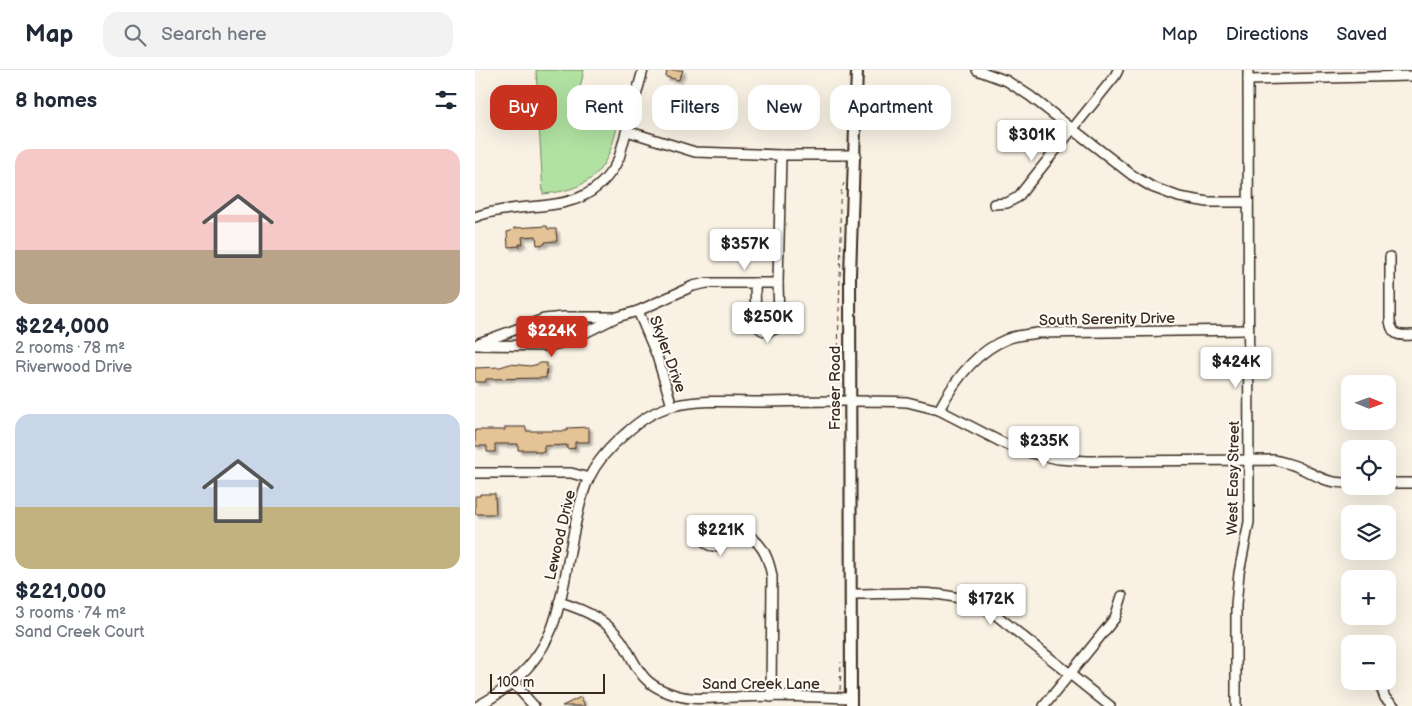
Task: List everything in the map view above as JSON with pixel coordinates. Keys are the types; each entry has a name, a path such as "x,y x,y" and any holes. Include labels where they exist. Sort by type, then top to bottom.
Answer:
{"street":[{"path":"475,217 489,212 564,203 586,196 599,187 614,169 619,158 643,70"},
{"name":"Fraser Road","path":"851,702 850,275 857,70"},
{"path":"977,70 1007,80 1151,187 1179,197 1208,202 1248,202"},
{"path":"994,204 1007,203 1018,197 1073,130 1115,76 1117,70"},
{"name":"West Easy Street","path":"1236,706 1236,605 1239,574 1249,522 1248,70"},
{"path":"1248,80 1410,76"},
{"path":"627,131 695,152 781,155 855,154"},
{"path":"755,283 756,324 764,332 771,332 777,328 779,320 781,155"},
{"path":"1390,257 1391,329 1402,336 1412,336"},
{"path":"475,344 549,346 569,341 617,318 638,311 693,286 707,283 778,283"},
{"name":"Skyler Drive","path":"638,311 657,356 672,406"},
{"path":"475,344 545,320 563,316 617,318"},
{"name":"South Serenity Drive","path":"939,410 951,387 963,373 981,355 1007,339 1037,333 1248,330"},
{"name":"Lewood Drive","path":"478,706 513,683 529,666 540,650 551,628 559,602 580,503 589,478 615,443 631,428 653,414 672,406 706,402 907,402 939,410 1005,444 1058,459 1087,461 1275,460 1297,466 1320,479 1341,483"},
{"path":"475,473 571,473 589,478"},
{"path":"1396,483 1412,483"},
{"path":"726,531 748,535 761,546 769,560 771,576 771,697"},
{"path":"851,594 933,594 955,597 975,604 996,615 1110,706"},
{"path":"1044,706 1115,618 1122,596"},
{"name":"Sand Creek Lane","path":"559,602 581,609 599,618 614,631 625,646 636,667 649,683 667,692 708,703 737,697 851,702"},
{"path":"513,683 534,706"},
{"path":"1382,690 1385,698 1395,706"}],"green space":[{"path":"536,70 584,70 581,85 567,85 567,130 616,130 610,152 594,176 582,184 565,190 543,194 539,130 557,130 557,85 537,85"}],"building":[{"path":"667,70 683,70 679,80 666,77"},
{"path":"547,226 548,229 556,229 557,241 537,245 536,236 522,237 523,244 508,247 507,232 514,228"},
{"path":"547,363 546,378 486,379 486,382 475,382 475,368 500,367 510,364 530,366"},
{"path":"505,427 526,427 526,431 567,431 567,428 589,427 589,442 575,442 575,448 567,449 567,445 544,446 544,452 518,450 518,444 495,444 495,452 487,452 487,446 475,446 475,430 505,430"},
{"path":"480,494 495,494 496,514 475,514 475,496 480,496"},
{"path":"581,697 585,706 562,706"}]}
